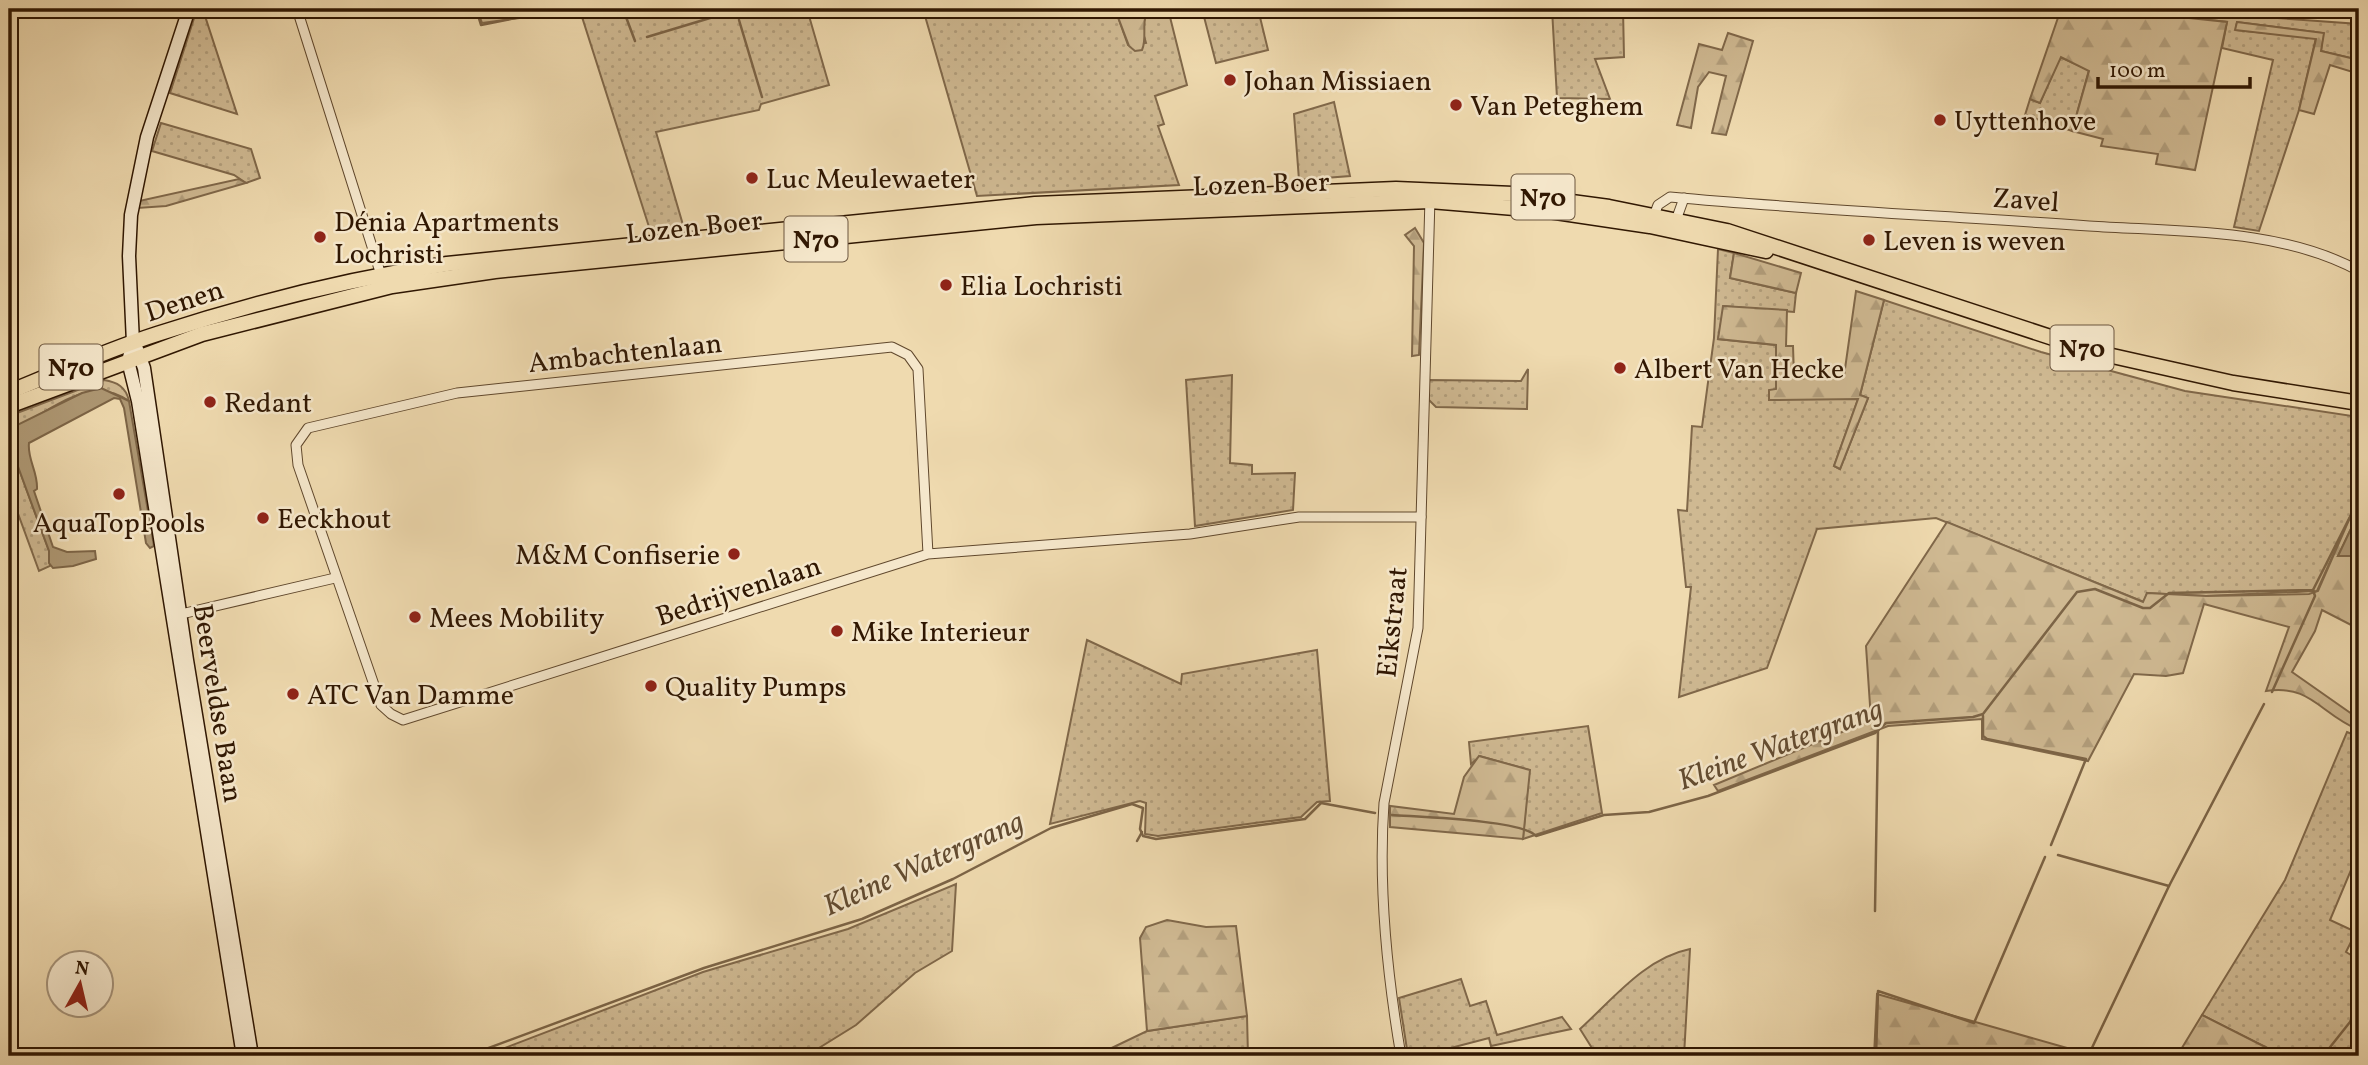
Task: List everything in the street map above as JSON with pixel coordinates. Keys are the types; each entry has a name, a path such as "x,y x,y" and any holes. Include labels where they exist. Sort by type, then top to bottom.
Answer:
{"main road":[{"path":"135,359 129,256 136,181 147,137 189,9"},
{"name":"Lozen Boer","path":"381,275 507,256 1035,204 1431,195"},
{"name":"Lozen Boer","path":"135,359 225,327 318,302 392,286 495,271 1036,217 1431,195"},
{"name":"N70","path":"1431,195 1675,225 1788,257 1808,258 2059,341 2142,364 2241,384 2359,403"},
{"name":"Denen","path":"9,392 133,342 243,307 381,275"},
{"name":"Denen","path":"9,406 135,359"},
{"name":"Beerveldse Baan","path":"135,359 141,414 252,1056"},
{"name":"Beerveldse Baan","path":"176,615 243,1056"}],"street":[{"path":"297,9 381,275"},
{"name":"Eikstraat","path":"1401,1056 1387,961 1382,828 1384,803 1418,628 1431,195"},
{"path":"1675,225 1684,198"},
{"name":"Zavel","path":"1652,221 1662,200 1684,198 2290,242 2335,257 2359,271"},
{"name":"Ambachtenlaan","path":"335,578 295,455 300,435 308,428 457,393 892,347 908,355 918,369 928,554"},
{"name":"Bedrijvenlaan","path":"335,578 381,705 403,720 928,554 1190,534 1299,517 1422,517"},
{"path":"176,615 335,578"}],"green space":[{"path":"197,9 203,10 237,114 170,93"},
{"path":"477,9 731,9 733,14 751,9 807,9 829,85 761,104 759,110 656,132 683,225 650,230 582,17 573,11 482,23"},
{"path":"923,9 1115,9 1128,45 1146,43 1142,29 1146,14 1159,9 1162,15 1169,13 1187,85 1155,96 1164,124 1158,126 1179,185 977,196"},
{"path":"1115,9 1159,9 1146,14 1142,50 1135,51 1129,46"},
{"path":"1159,9 1168,9 1169,13 1162,15"},
{"path":"1202,9 1258,9 1268,50 1216,63"},
{"path":"1552,9 1623,9 1624,57 1595,59 1610,99 1557,98"},
{"path":"2061,9 2152,9 2152,14 2227,22 2195,170 2156,164 2158,154 2101,146 2103,139 2072,131 2089,71 2061,57 2040,103 2030,99"},
{"path":"2152,9 2359,24 2359,60 2321,51 2323,33 2237,22 2236,30 2316,38 2299,110 2259,231 2234,227 2273,60 2222,48 2227,22 2152,14"},
{"path":"2237,22 2324,33 2321,51 2359,60 2359,74 2330,65 2314,114 2299,110 2316,39 2235,30"},
{"path":"1728,33 1753,41 1726,135 1712,133 1726,76 1709,72 1698,87 1691,128 1677,125 1699,44 1722,50"},
{"path":"2060,57 2089,70 2072,131 2025,115 2030,99 2040,103"},
{"path":"1334,102 1350,176 1299,180 1294,114"},
{"path":"161,123 251,149 260,178 246,183 234,175 152,151"},
{"path":"239,179 246,183 166,206 138,208 139,201"},
{"path":"1415,228 1424,243 1419,355 1412,356 1414,246 1405,235"},
{"path":"1718,249 1734,253 1730,278 1796,293 1794,312 1724,306 1718,339 1776,345 1776,390 1858,399 1834,466 1840,469 1868,398 1860,395 1884,300 2041,352 2185,391 2359,417 2359,497 2317,591 2206,596 2147,593 2144,602 1936,518 1817,529 1767,668 1679,697 1691,587 1686,587 1678,510 1687,511 1692,426 1702,427 1714,338"},
{"path":"1734,253 1801,273 1796,293 1730,278"},
{"path":"1856,291 1884,300 1860,395 1868,398 1840,469 1834,466 1858,399 1769,400 1769,390 1776,389 1776,345 1718,339 1723,306 1787,310 1786,346 1793,346 1794,376 1844,376"},
{"path":"1528,369 1527,409 1436,407 1429,400 1429,380 1521,381"},
{"path":"1232,375 1230,463 1252,465 1252,474 1295,473 1293,510 1195,526 1186,380"},
{"path":"104,380 120,386 129,401 113,393 83,393 9,429 9,416"},
{"path":"9,442 49,551 50,566 39,571 9,489"},
{"path":"2359,497 2359,512 2338,556 2352,556 2359,548 2359,629 2322,610 2315,631 2292,672 2359,719 2359,730 2305,696 2281,690 2266,691 2289,627 2204,604 2183,673 2166,676 2134,674 2088,761 1982,739 1982,719 1888,726 1718,791 1714,785 1871,720 1866,646 1947,522 2143,602 2147,593 2206,596 2309,594 2318,591"},
{"path":"1087,640 1181,684 1182,674 1317,650 1330,801 1317,802 1301,817 1158,836 1145,834 1146,803 1140,801 1050,824"},
{"path":"1588,726 1602,813 1523,839 1529,770 1480,756 1471,764 1469,742"},
{"path":"2347,732 2359,737 2359,851 2330,920 2356,932 2346,952 2359,960 2359,1056 2283,1056 2202,1015 2285,880"},
{"path":"1479,756 1530,770 1523,839 1390,827 1390,806 1454,814 1464,777"},
{"path":"956,884 952,951 915,973 856,1025 806,1056 484,1056 703,972 848,929"},
{"path":"1167,920 1206,927 1236,926 1247,1016 1147,1031 1140,938 1146,927"},
{"path":"1690,949 1684,1056 1597,1056 1580,1029 1644,970 1658,961"},
{"path":"1461,979 1470,1006 1486,1001 1497,1035 1562,1017 1571,1029 1491,1046 1489,1038 1420,1056 1408,1056 1399,998"},
{"path":"1877,994 2088,1054 2061,1056 2043,1051 2041,1056 1874,1056"},
{"path":"2202,1015 2283,1056 2177,1056"},
{"path":"1247,1016 1248,1056 1095,1056 1147,1031"}],"shaded area":[{"path":"101,388 129,401 154,546 150,548 146,543 124,408 120,399 114,398 29,443 37,483 37,489 34,491 53,547 67,552 95,551 96,559 73,566 53,568 49,563 49,551 9,442 9,429 82,393"},
{"path":"2359,512 2359,562 2352,556 2338,556"}],"waterway":[{"path":"476,9 481,25 546,12 585,17 609,9"},
{"path":"623,9 635,41"},
{"path":"647,37 740,9"},
{"path":"739,20 762,97"},
{"name":"Kleine Watergrang","path":"1392,815 1512,826 1536,836 1604,815 1649,812 1708,796 1875,733 1886,723 1983,714 2077,592 2095,589 2143,608 2150,608 2169,593 2313,590 2359,499"},
{"path":"2272,692 2315,596 2313,590"},
{"path":"2058,855 2169,886 2264,704"},
{"path":"1983,716 1983,736 1987,739 2086,759 2051,845"},
{"path":"1875,911 1878,729"},
{"name":"Kleine Watergrang","path":"467,1056 704,968 862,919 953,879 1051,828 1132,804 1143,808 1140,829 1143,836 1156,839 1305,819 1321,803 1375,813"},
{"name":"Kleine Watergrang","path":"1137,841 1142,832"},
{"path":"1876,1056 1878,991 1974,1023 2045,857"},
{"path":"2090,1052 2169,886"},
{"path":"2323,1056 2350,1022 2359,1002"}],"place":[{"name":"Johan Missiaen","path":"1230,80"},
{"name":"Van Peteghem","path":"1456,105"},
{"name":"Uyttenhove","path":"1940,120"},
{"name":"Luc Meulewaeter","path":"752,178"},
{"name":"Dénia Apartments Lochristi","path":"320,237"},
{"name":"Leven is weven","path":"1869,240"},
{"name":"Elia Lochristi","path":"946,285"},
{"name":"Albert Van Hecke","path":"1620,368"},
{"name":"Redant","path":"210,402"},
{"name":"AquaTopPools","path":"119,494"},
{"name":"Eeckhout","path":"263,518"},
{"name":"M&M Confiserie","path":"734,554"},
{"name":"Mees Mobility","path":"415,617"},
{"name":"Mike Interieur","path":"837,631"},
{"name":"Quality Pumps","path":"651,686"},
{"name":"ATC Van Damme","path":"293,694"}]}
